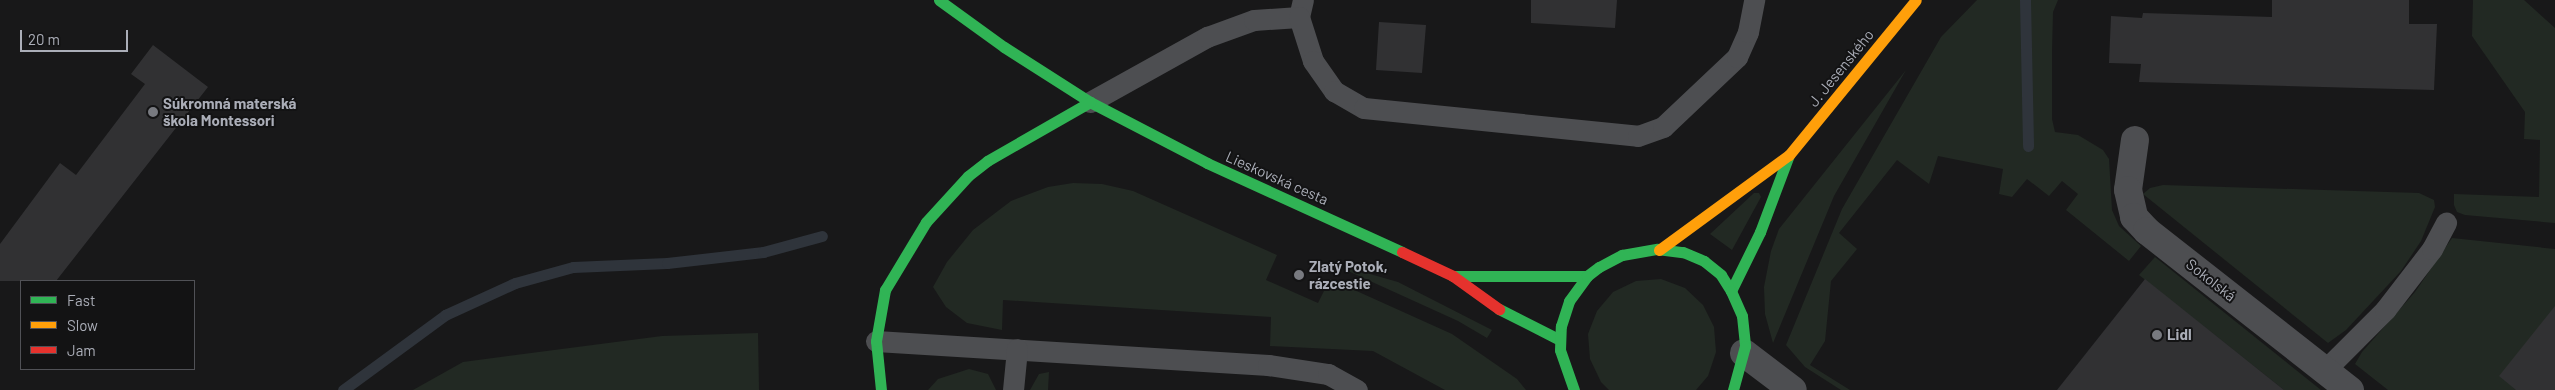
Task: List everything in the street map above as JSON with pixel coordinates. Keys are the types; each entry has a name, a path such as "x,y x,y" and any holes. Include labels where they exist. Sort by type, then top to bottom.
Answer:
{"street":[{"name":"Lieskovská cesta","path":"939,0 1004,47 1090,102 1199,159 1453,276 1508,315 1560,340"},
{"name":"J. Jesenského","path":"1659,250 1789,155 1916,0"},
{"path":"881,390 876,341 885,290 926,222 968,176 987,160 1090,102"},
{"name":"Sokolská","path":"2135,140 2128,190 2134,217 2147,231 2350,390"},
{"name":"J. Jesenského","path":"1732,291 1760,232 1789,155"},
{"path":"1574,390 1563,362 1560,340 1569,301 1587,276 1622,255 1659,250 1683,252 1704,261 1721,275 1732,291 1742,316 1744,353 1733,390"},
{"name":"Lieskovská cesta","path":"1453,276 1587,276"},
{"path":"1744,353 1793,390"}],"lane":[{"path":"1090,102 1208,37 1254,20 1301,9 1313,61 1334,91 1364,108 1638,136 1663,127 1737,57 1748,32 1754,0"},
{"path":"2325,370 2390,304 2432,249 2446,223"},
{"path":"876,341 1268,365 1357,390"},
{"path":"1014,390 1017,349"}],"shaded area":[{"path":"1977,0 2058,0 2053,12 2052,52 2052,119 2055,132 2078,135 2103,150 2109,159 2112,210 2119,226 2141,246 2129,261 2066,210 2078,194 2062,181 2049,196 2027,179 2012,197 1999,194 2003,169 1938,156 1929,184 1897,160 1839,233 1857,249 1831,281 1825,341 1810,365 1850,390 1841,390 1805,367 1786,345 1842,209 1941,37"},
{"path":"2473,0 2524,0 2555,28 2555,223 2465,215 2457,212 2454,205 2454,194 2539,197 2540,140 2524,139 2525,112 2472,36"},
{"path":"1906,70 1834,196 1773,343 1765,314 1764,287 1771,251 1779,229"},
{"path":"1073,183 1102,184 1133,191 1277,255 1266,280 1318,303 1330,279 1452,334 1517,379 1526,390 1445,390 1373,351 1270,346 1271,317 1003,300 1002,330 967,323 946,307 933,287 947,262 973,230 1011,201 1048,187"},
{"path":"2163,185 2419,193 2434,200 2435,207 2421,241 2401,271 2346,330 2328,343 2143,194 2150,188"},
{"path":"1754,193 1759,193 1761,197 1732,250 1710,234"},
{"path":"2452,238 2555,249 2555,390 2388,390 2355,364 2362,352 2415,292"},
{"path":"2155,257 2321,390 2284,390 2139,275"},
{"path":"1349,268 1398,282 1492,330 1487,338 1458,321 1348,271"},
{"path":"1661,279 1685,288 1703,305 1714,327 1716,352 1708,376 1696,390 1609,390 1601,382 1590,359 1588,334 1597,311 1613,292 1636,281"},
{"path":"758,333 759,390 413,390 463,362 662,336"},
{"path":"969,369 988,374 996,390 928,390 938,379"},
{"path":"1049,372 1048,390 1030,390 1039,374"}],"building":[{"path":"1531,0 1617,0 1615,28 1531,23"},
{"path":"2272,0 2409,0 2409,24 2437,24 2434,90 2139,82 2141,64 2109,63 2111,16 2142,18 2143,13 2272,17"},
{"path":"1379,22 1426,25 1422,73 1376,70"},
{"path":"153,45 208,87 57,280 0,281 0,244 60,163 76,175 145,84 131,74"},
{"name":"Lidl","path":"2145,279 2284,390 2057,390"},
{"path":"2555,306 2555,390 2516,390 2499,376"}],"waterway":[{"path":"2025,0 2028,146"},
{"path":"343,390 445,315 515,283 573,267 667,263 763,252 822,236"}],"traffic: fast":[{"path":"939,0 1004,47 1090,102 1207,163 1402,252"},
{"path":"881,390 876,341 885,290 926,222 968,176 987,161 1090,102"},
{"path":"1731,291 1760,232 1789,155"},
{"path":"1574,390 1560,350 1561,326 1569,301 1587,276 1599,267 1622,255 1657,249 1683,252 1704,261 1721,275 1731,291 1742,316 1745,346 1733,390"},
{"path":"1453,276 1587,276"},
{"path":"1499,309 1560,340"}],"traffic: slow":[{"path":"1659,250 1789,155 1916,0"}],"traffic: jam":[{"path":"1402,252 1453,276 1499,309"}],"place":[{"name":"Súkromná materská škola Montessori","path":"153,112"},
{"name":"Zlatý Potok, rázcestie","path":"1299,275"},
{"name":"Lidl","path":"2157,335"}]}
